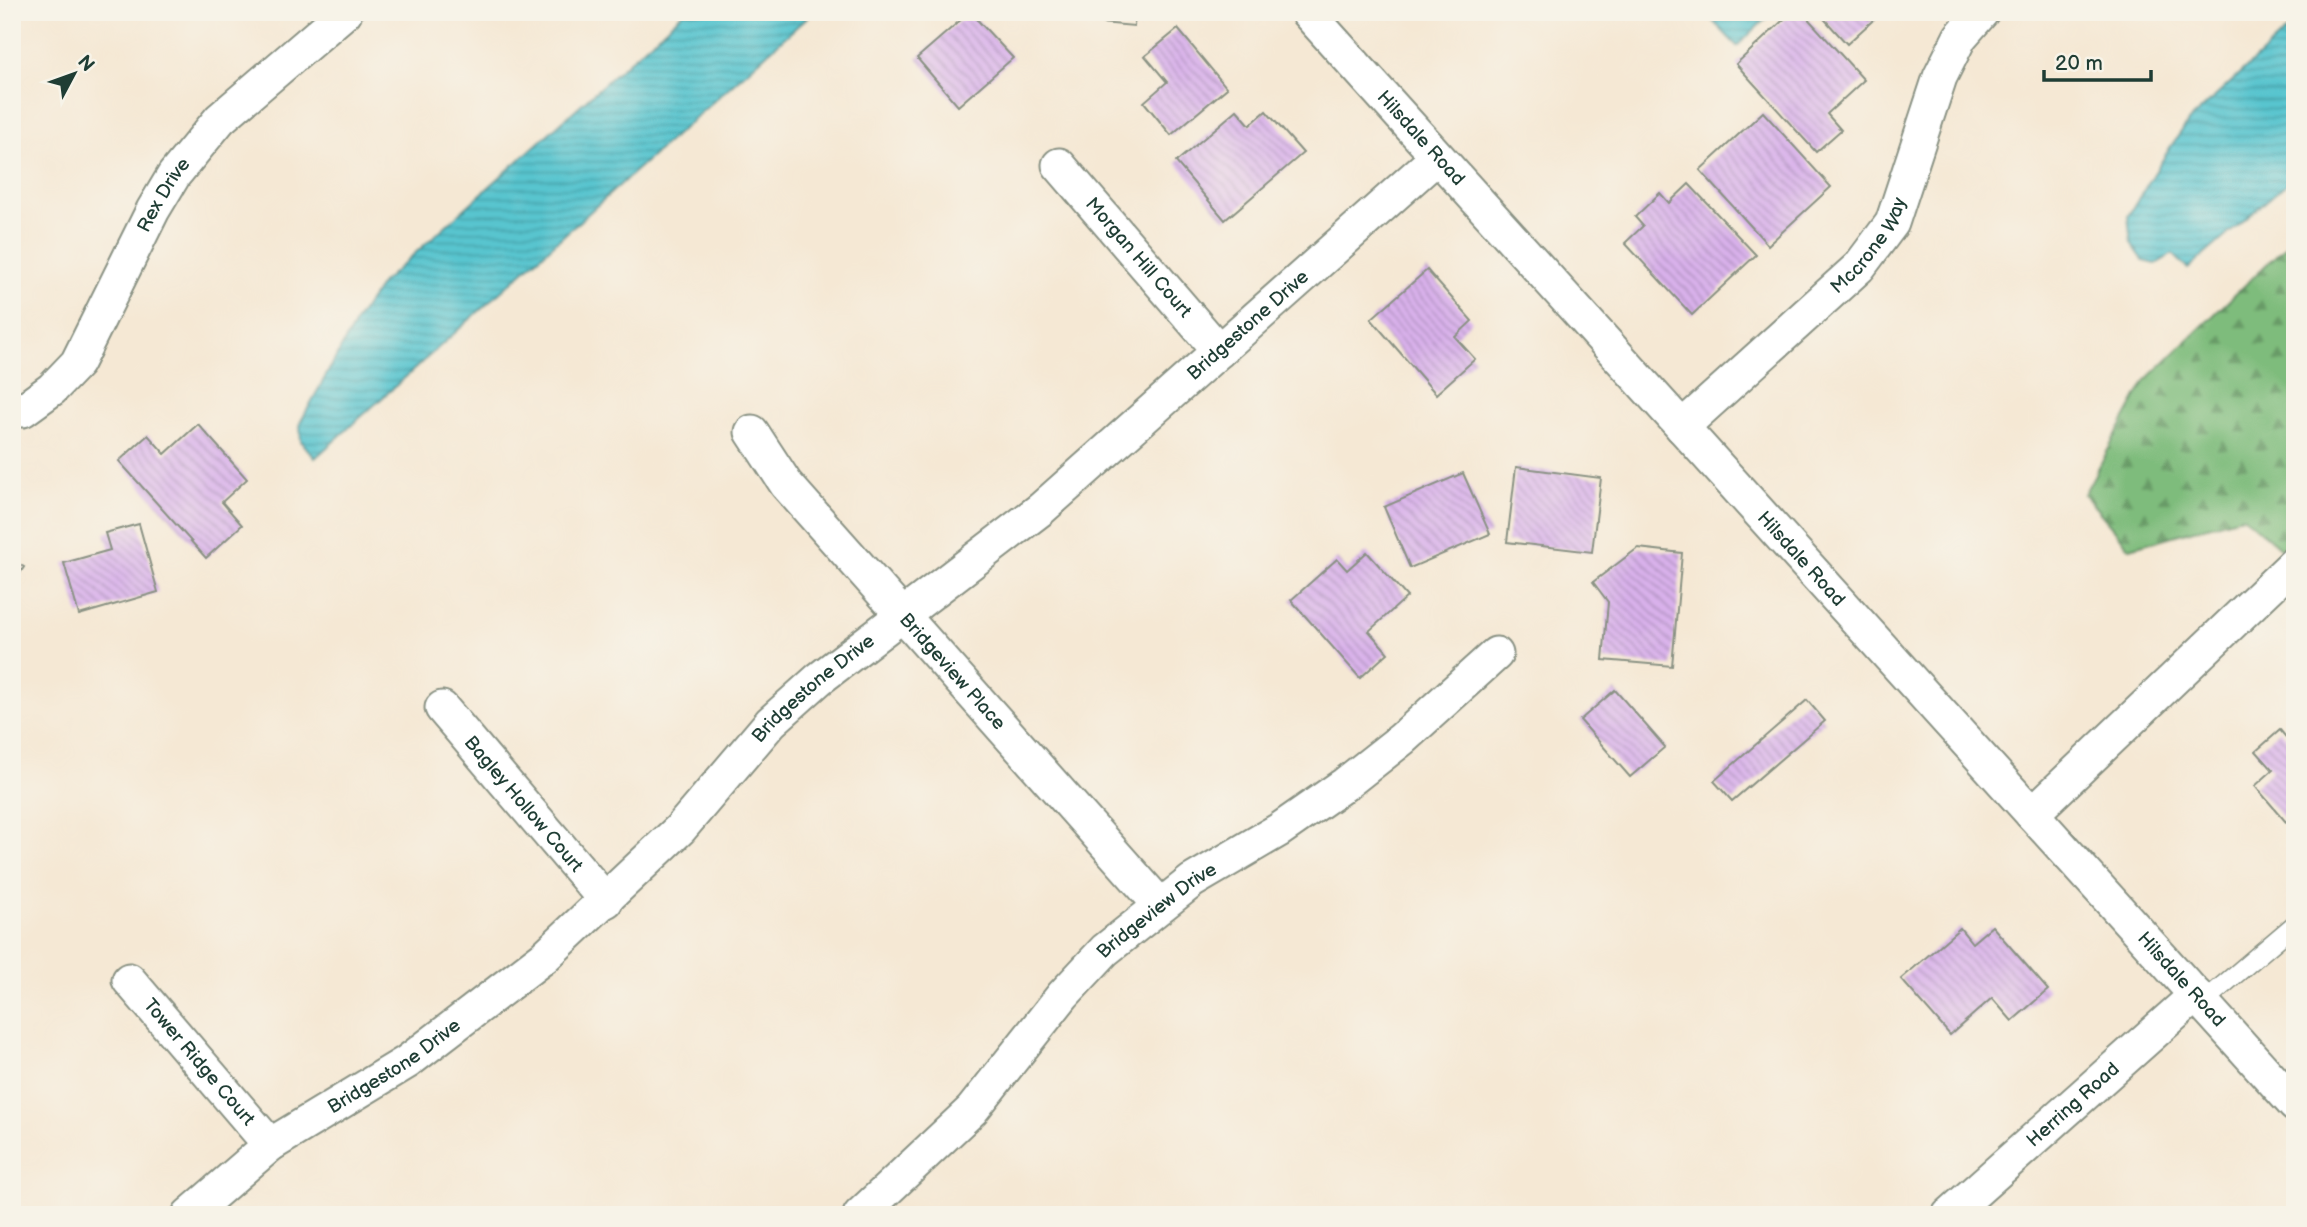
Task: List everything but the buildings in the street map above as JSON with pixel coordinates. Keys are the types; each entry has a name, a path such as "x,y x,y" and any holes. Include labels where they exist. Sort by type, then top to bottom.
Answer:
{"street":[{"name":"Rex Drive","path":"23,410 52,389 77,363 153,210 174,175 220,119 345,12"},
{"name":"Mccrone Way","path":"1682,427 1859,267 1879,244 1892,223 1940,77 1960,37 1982,12"},
{"name":"Hilsdale Road","path":"1316,15 1436,158 2295,1105"},
{"name":"Bridgestone Drive","path":"189,1215 270,1145 407,1062 544,957 680,829 771,722 819,679 1041,509 1436,158"},
{"name":"Morgan Hill Court","path":"1059,165 1219,351"},
{"name":"Bridgeview Place","path":"752,432 786,484 1160,905"},
{"path":"2032,814 2295,563"},
{"name":"Bridgeview Drive","path":"860,1215 972,1110 1063,995 1105,950 1192,881 1279,830 1345,784 1402,739 1496,654"},
{"name":"Bagley Hollow Court","path":"442,708 606,901"},
{"name":"Tower Ridge Court","path":"129,980 270,1145"},
{"name":"Herring Road","path":"1949,1215 2199,999"}],"lane":[{"path":"2199,999 2295,924"}],"green space":[{"path":"2295,237 2295,561 2243,516 2130,548 2084,494 2146,380"}],"water":[{"path":"684,12 813,12 315,458 301,441 300,423 357,319 382,283"},
{"path":"1718,12 1773,12 1737,46 1711,19"},
{"path":"2295,23 2295,176 2188,269 2173,254 2156,264 2144,261 2131,243 2128,216 2171,146 2189,121"}]}
